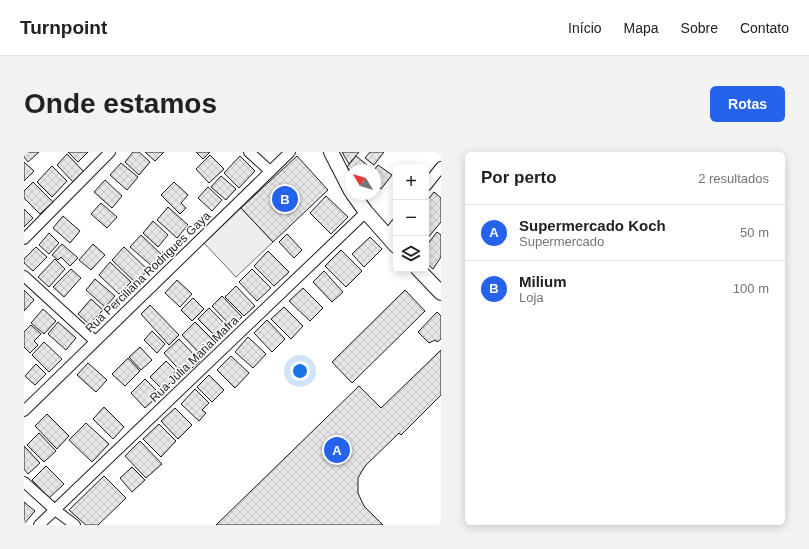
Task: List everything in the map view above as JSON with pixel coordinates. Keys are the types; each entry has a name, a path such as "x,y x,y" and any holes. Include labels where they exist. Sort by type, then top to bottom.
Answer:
{"main road":[{"path":"332,152 345,179"},
{"path":"357,200 391,241"},
{"path":"421,272 441,292"}],"street":[{"path":"24,239 110,152"},
{"path":"249,152 270,171"},
{"name":"Rua Perciliana Rodrigues Gaya","path":"24,411 290,152"},
{"path":"429,182 441,167"},
{"name":"Rua Júlia Maria Mafra","path":"39,525 366,212"},
{"path":"24,276 95,341"},
{"path":"24,482 55,510 75,525"}],"shaded area":[{"path":"241,208 273,242 236,277 204,243"}],"building":[{"path":"24,152 39,152 28,162 24,157"},
{"path":"68,152 88,152 78,162"},
{"path":"133,152 139,152 150,162 139,175 125,162"},
{"path":"145,152 164,152 155,161"},
{"path":"196,152 210,152 203,159"},
{"path":"342,152 359,152 349,164"},
{"path":"370,152 384,152 375,164 365,158"},
{"path":"67,154 85,173 75,184 57,165"},
{"path":"210,155 224,169 209,183 196,169"},
{"path":"240,156 255,171 239,188 224,173"},
{"path":"297,156 328,190 273,242 241,208"},
{"path":"356,156 366,164 349,164"},
{"path":"24,162 34,171 24,181"},
{"path":"121,163 138,177 127,190 110,175"},
{"path":"52,166 67,181 52,197 37,182"},
{"path":"381,167 392,175 381,189"},
{"path":"221,176 236,189 226,200 211,187"},
{"path":"105,180 122,196 112,208 94,192"},
{"path":"33,182 53,202 40,214 24,198 24,191"},
{"path":"174,182 188,195 181,203 186,208 180,214 161,195"},
{"path":"208,187 222,200 212,211 198,198"},
{"path":"434,192 441,198 441,222 429,236 429,200"},
{"path":"326,196 348,217 331,234 310,213"},
{"path":"101,203 117,217 107,228 91,214"},
{"path":"168,207 188,225 177,238 157,220"},
{"path":"24,209 33,218 24,227"},
{"path":"63,216 80,231 70,243 53,228"},
{"path":"153,221 168,235 158,247 143,233"},
{"path":"437,232 441,235 441,257 433,269 429,266 429,242"},
{"path":"49,233 59,243 49,254 39,245"},
{"path":"287,234 302,250 294,258 279,242"},
{"path":"141,235 163,256 153,267 130,247"},
{"path":"370,237 382,249 364,267 352,254"},
{"path":"62,244 78,258 70,266 61,257 58,260 52,255"},
{"path":"93,244 105,255 91,270 79,260"},
{"path":"36,247 47,257 33,271 24,263 24,259"},
{"path":"124,247 148,270 136,283 112,260"},
{"path":"341,250 362,271 346,287 325,266"},
{"path":"268,251 289,272 274,286 254,266"},
{"path":"55,259 65,269 49,287 38,277"},
{"path":"110,262 131,282 119,294 99,275"},
{"path":"71,269 81,278 64,297 53,287"},
{"path":"252,269 271,288 257,301 239,282"},
{"path":"324,271 343,292 332,302 313,282"},
{"path":"95,279 115,296 105,307 86,290"},
{"path":"177,280 192,294 180,307 165,293"},
{"path":"236,286 255,306 244,316 225,297"},
{"path":"303,288 323,308 310,321 289,301"},
{"path":"24,290 34,300 24,311"},
{"path":"405,290 425,311 352,383 332,362"},
{"path":"222,296 242,317 232,327 212,306"},
{"path":"193,298 204,309 192,321 181,310"},
{"path":"91,299 103,310 89,324 78,314"},
{"path":"150,305 179,335 169,345 141,314"},
{"path":"284,307 303,326 291,339 271,319"},
{"path":"209,308 228,327 217,338 198,319"},
{"path":"43,309 56,321 44,334 31,323"},
{"path":"437,312 441,316 441,339 437,342 435,340 429,343 418,332"},
{"path":"267,320 285,339 272,352 254,333"},
{"path":"58,322 76,338 66,350 48,334"},
{"path":"195,322 216,343 202,356 182,335"},
{"path":"31,325 41,334 34,341 38,345 30,353 24,347 24,332"},
{"path":"152,331 165,344 157,353 144,340"},
{"path":"248,337 266,354 253,368 235,352"},
{"path":"179,339 200,361 184,375 164,353"},
{"path":"44,342 62,359 49,372 32,355"},
{"path":"140,347 152,360 141,370 129,357"},
{"path":"441,350 441,395 401,435 399,433 365,466 358,478 358,493 364,506 383,525 216,525 359,386 381,408"},
{"path":"231,356 249,373 235,388 217,370"},
{"path":"128,358 140,371 125,386 112,374"},
{"path":"166,361 179,374 163,390 150,377"},
{"path":"88,363 107,380 96,392 77,375"},
{"path":"36,364 46,374 35,385 25,376"},
{"path":"209,375 224,390 212,402 197,387"},
{"path":"145,379 160,394 145,408 131,393"},
{"path":"195,389 209,403 202,410 206,413 199,421 181,404"},
{"path":"104,407 124,427 113,439 93,419"},
{"path":"175,408 192,425 178,439 161,421"},
{"path":"47,414 69,436 57,449 35,426"},
{"path":"86,423 109,444 92,462 69,440"},
{"path":"159,424 176,441 161,457 143,439"},
{"path":"39,433 56,451 44,462 27,445"},
{"path":"140,441 162,464 146,478 125,456"},
{"path":"24,446 40,463 28,474 24,469"},
{"path":"46,466 64,484 49,498 32,480"},
{"path":"132,467 145,480 132,492 120,478"},
{"path":"104,476 126,498 98,525 86,525 69,510"},
{"path":"24,502 35,511 24,524"}],"place":[{"name":"Milium","path":"285,199"},
{"name":"Supermercado Koch","path":"337,450"}]}
